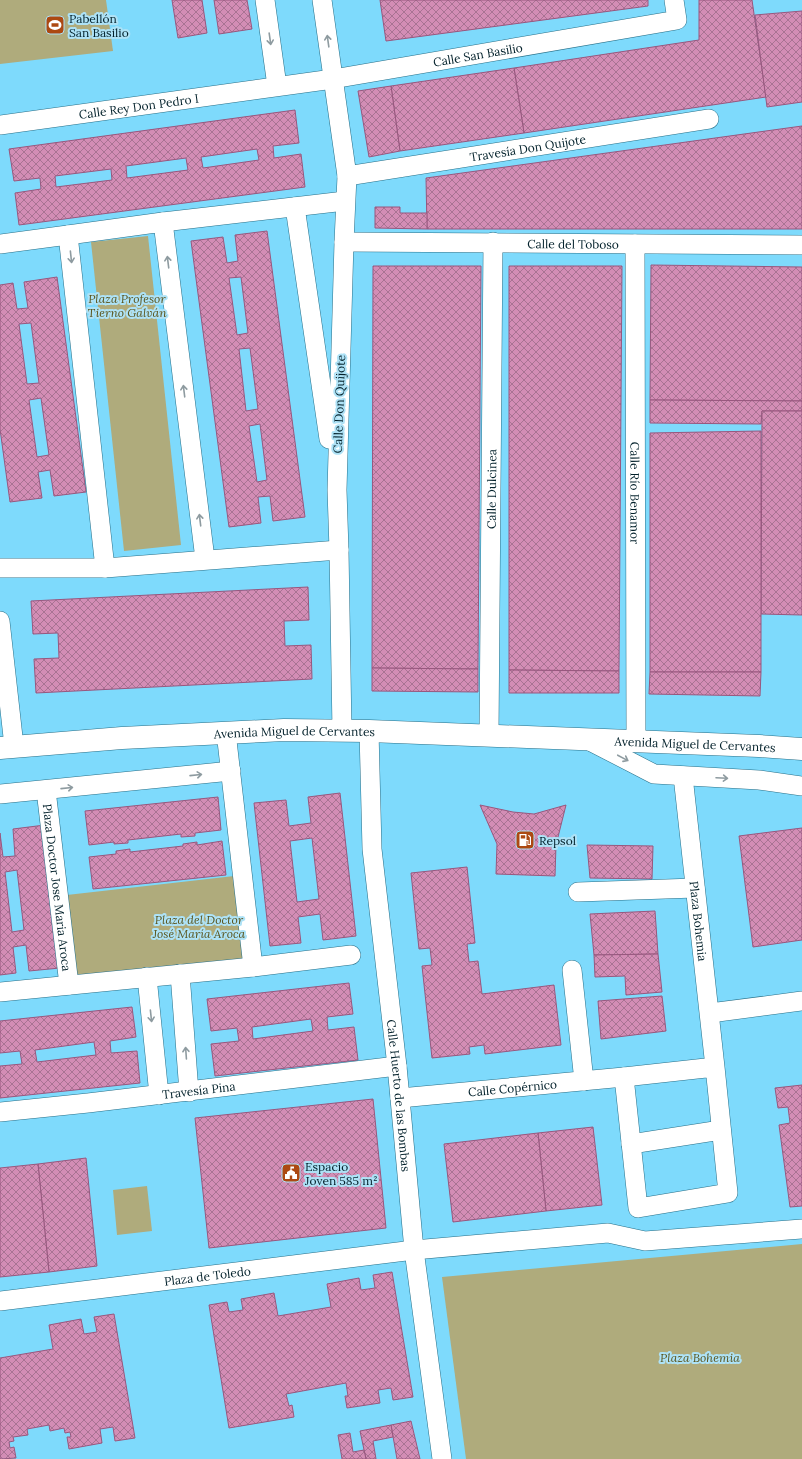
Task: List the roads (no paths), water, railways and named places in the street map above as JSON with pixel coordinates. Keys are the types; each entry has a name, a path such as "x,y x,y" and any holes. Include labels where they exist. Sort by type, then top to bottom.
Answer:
{"main road":[{"name":"Avenida Miguel de Cervantes","path":"7,747 226,732 342,730 802,749"}],"street":[{"path":"265,0 277,86"},
{"name":"Calle Don Quijote","path":"322,0 347,176 345,201 337,490 342,730"},
{"name":"Calle San Basilio","path":"277,86 333,79 677,20 674,0"},
{"name":"Calle Rey Don Pedro I","path":"0,125 277,86"},
{"name":"Travesía Don Quijote","path":"347,176 709,119"},
{"path":"0,244 163,222 345,201"},
{"path":"295,207 337,490"},
{"path":"163,222 205,559"},
{"path":"68,235 105,568"},
{"name":"Calle del Toboso","path":"344,242 802,245"},
{"name":"Calle Dulcinea","path":"489,736 493,242"},
{"name":"Calle Río Benamor","path":"635,244 636,741"},
{"path":"0,568 105,568 205,559 339,550"},
{"path":"0,621 7,747"},
{"name":"Calle Huerto de las Bombas","path":"370,731 372,849 397,1066 414,1250 442,1459"},
{"path":"226,732 253,967"},
{"name":"Avenida Miguel de Cervantes","path":"588,740 654,774 759,780 802,786"},
{"path":"0,794 231,771"},
{"name":"Plaza Bohemia","path":"624,1077 638,1208 728,1194 710,1013 683,776"},
{"name":"Plaza Doctor Jose Maria Aroca","path":"46,790 69,985"},
{"path":"578,892 695,888"},
{"path":"0,992 253,967 351,955"},
{"path":"572,970 584,1081"},
{"path":"180,974 189,1092"},
{"path":"147,977 158,1095"},
{"path":"710,1013 802,1001"},
{"name":"Travesía Pina","path":"0,1112 189,1092 397,1066"},
{"path":"624,1077 715,1067"},
{"name":"Calle Copérnico","path":"400,1098 624,1077"},
{"path":"631,1144 721,1130"},
{"name":"Plaza de Toledo","path":"0,1301 414,1250 608,1233 645,1241 802,1229"}],"place":[{"name":"Pabellón San Basilio","path":"55,25"},
{"name":"Repsol","path":"525,840"},
{"name":"Espacio Joven 585 m²","path":"291,1173"}],"park label":[{"name":"Plaza Profesor Tierno Galván","path":"127,305"},
{"name":"Plaza del Doctor José María Aroca","path":"199,926"}]}
